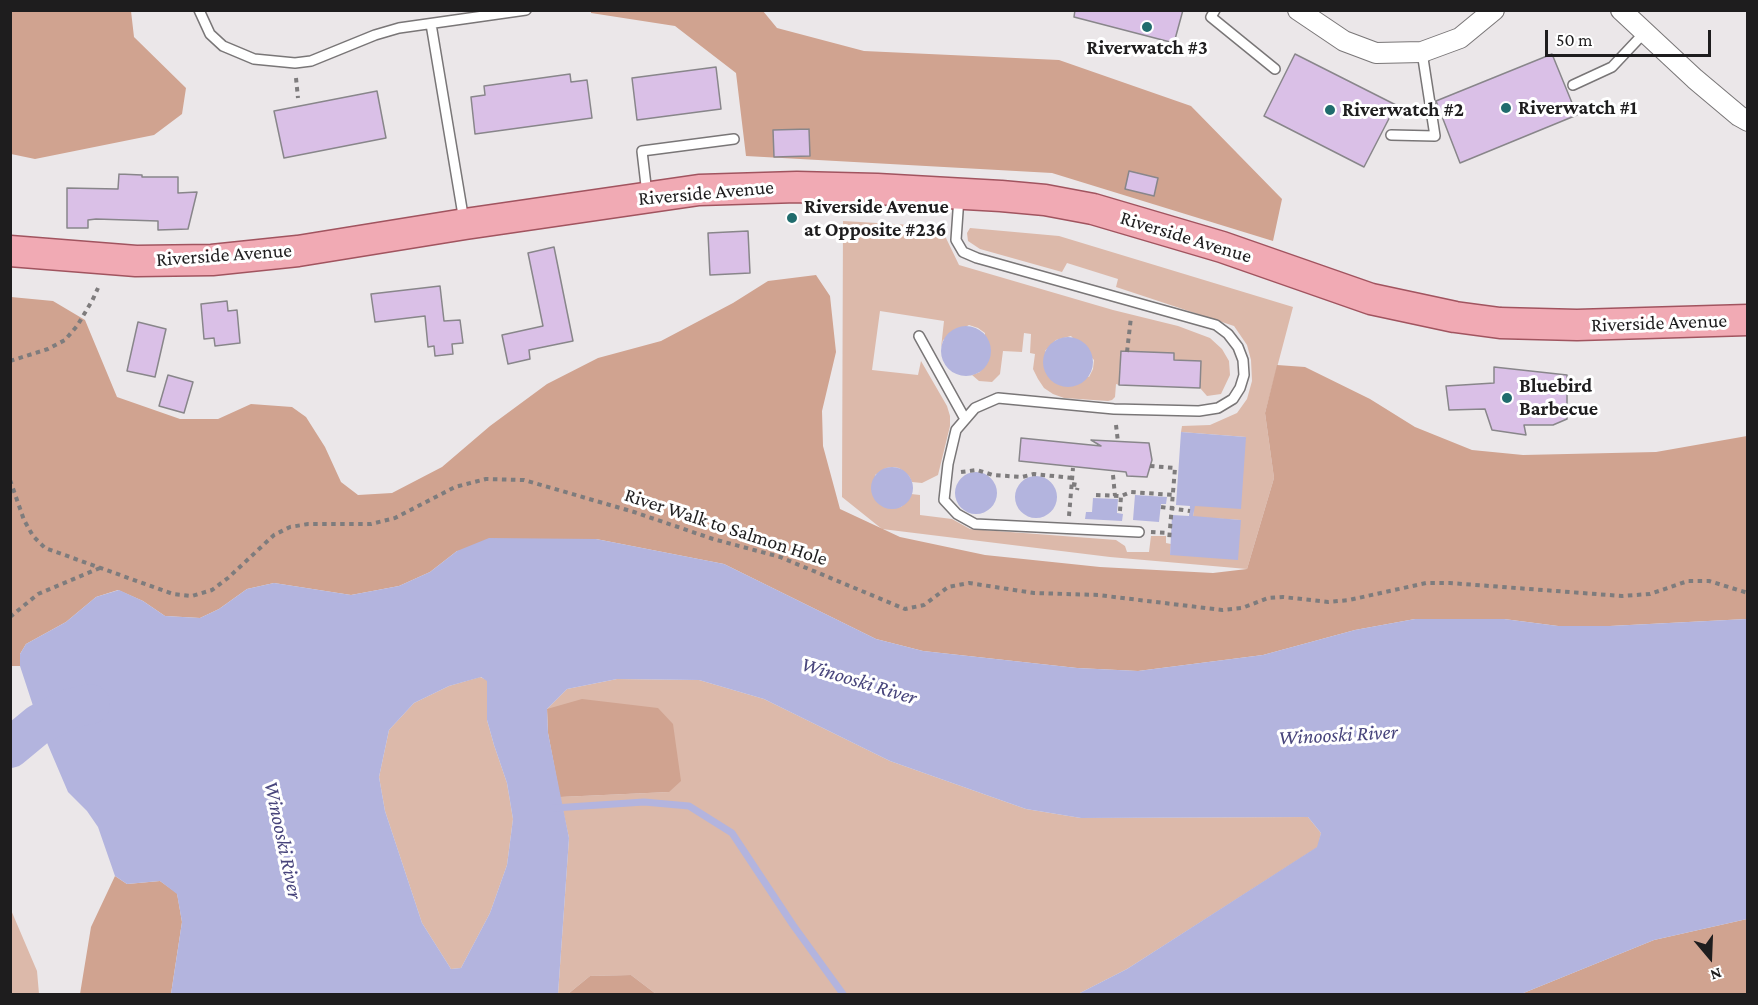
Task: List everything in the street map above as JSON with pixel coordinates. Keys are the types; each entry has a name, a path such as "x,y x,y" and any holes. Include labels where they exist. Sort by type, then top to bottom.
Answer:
{"main road":[{"name":"Riverside Avenue","path":"10,251 136,261 212,260 298,251 647,196 699,190 742,187 877,189 1045,200 1093,209 1222,248 1371,299 1455,317 1500,323 1577,325 1748,320"}],"street":[{"path":"1298,10 1344,41 1376,53 1422,52 1460,38 1494,10"},
{"path":"1621,10 1695,79 1748,121"}],"lane":[{"path":"199,10 210,34 223,46 254,58 295,63 311,60 399,28 526,10"},
{"path":"1215,10 1211,17 1275,69"},
{"path":"431,24 465,224"},
{"path":"1573,85 1612,67 1645,32"},
{"path":"1390,135 1435,136 1422,52"},
{"path":"647,196 642,152 734,139"},
{"path":"959,194 956,240 963,252 977,258 1216,325 1228,334 1238,347 1243,360 1244,375 1240,388 1233,399 1218,408 1200,411 1114,409 998,398 975,408 956,430 944,500 957,514 975,524 1139,532"},
{"path":"919,336 965,419"}],"path":[{"path":"10,361 48,349 65,340 77,326 98,288"},
{"path":"1127,352 1132,302"},
{"path":"1150,466 1175,468 1169,541"},
{"path":"1068,529 1073,468"},
{"path":"947,472 965,473 977,470 993,475 1022,477 1034,474 1072,478"},
{"path":"1113,475 1115,496"},
{"name":"River Walk to Salmon Hole","path":"10,480 33,536 45,548 172,594 192,596 212,590 228,578 273,535 290,527 308,524 371,524 395,519 454,487 486,479 524,480 634,512 712,539 780,557 905,609 924,605 948,587 969,583 1034,593 1098,594 1222,610 1242,608 1268,598 1283,597 1328,602 1350,600 1426,583 1622,596 1650,594 1688,581 1709,581 1748,593"},
{"path":"1072,484 1078,485 1077,490"},
{"path":"1096,495 1121,496 1131,492 1174,495"},
{"path":"1120,512 1121,496"},
{"path":"1161,507 1190,511"},
{"path":"10,617 38,594 100,567"}],"shaded area":[{"path":"11,10 131,11 134,37 186,88 182,114 154,135 35,159 11,154"},
{"path":"591,11 763,11 777,28 864,51 1059,60 1191,106 1282,199 1273,241 1052,173 746,156 736,73 675,26 591,13"},
{"path":"843,221 946,227 946,238 959,265 1113,310 1178,326 1210,338 1222,349 1229,361 1230,375 1221,394 1207,396 1200,388 1201,361 1174,360 1174,353 1121,352 1119,385 1116,384 1115,397 1112,400 1064,398 1044,388 1038,379 1033,369 1035,354 1030,353 1031,334 1024,333 1022,352 1003,351 1000,374 992,382 979,381 972,375 980,372 985,333 978,328 969,325 943,340 941,348 944,321 880,311 872,370 918,375 921,361 947,406 950,416 950,426 938,475 922,483 912,482 909,476 899,468 893,467 886,468 875,475 887,508 901,507 911,494 920,495 920,515 952,519 970,529 1116,540 1125,546 1127,552 1149,552 1151,536 1166,536 1166,543 1171,544 1170,555 1241,520 1193,517 1194,506 1246,437 1181,432 1182,426 1210,425 1237,413 1247,399 1252,381 1251,360 1247,345 1234,326 1116,287 1118,279 1067,263 1062,272 980,249 968,241 967,233 970,228 1059,236 1293,307 1265,413 1274,478 1247,569 1110,557 882,529 842,497","holes":["1071,336 1094,360 1089,377 1045,351 1056,340"]},
{"path":"816,275 830,296 836,352 822,411 823,446 840,509 900,537 985,555 1100,567 1213,573 1247,569 1274,478 1265,413 1277,365 1305,367 1370,399 1415,427 1472,450 1523,455 1656,452 1747,436 1747,619 1610,626 1558,626 1504,619 1415,619 1355,630 1263,655 1138,671 1077,668 923,651 876,639 724,564 596,539 457,551 430,572 399,586 351,595 274,583 247,589 219,609 200,618 165,616 143,601 118,590 96,597 66,622 26,644 20,654 20,666 11,666 11,297 53,301 85,320 117,397 180,419 218,419 251,404 292,407 306,417 325,447 341,482 358,495 392,493 442,467 490,426 547,384 598,358 661,341 733,303 768,281"},
{"path":"480,677 487,680 487,720 507,783 513,819 507,865 490,913 461,968 451,969 422,923 385,811 379,777 389,730 414,703 449,686"},
{"path":"617,679 699,680 764,699 890,761 1026,809 1081,818 1308,817 1321,833 1318,847 1127,969 1078,994 656,994 631,975 590,976 568,994 558,994 569,838 560,797 669,792 547,709 567,689"},
{"path":"582,699 658,708 673,724 681,781 669,792 560,797 548,733 547,709"},
{"path":"115,876 127,884 160,881 177,893 182,922 171,994 80,994 91,927"},
{"path":"11,910 37,971 39,994 11,994"},
{"path":"1747,919 1747,994 1521,994 1654,940"},
{"path":"631,975 656,994 568,994 590,976"}],"water":[{"path":"961,326 971,326 984,333 991,346 991,356 984,369 971,376 961,376 952,372 945,365 941,356 941,346 945,337 952,330"},
{"path":"1063,337 1073,337 1086,344 1093,357 1093,367 1086,380 1073,387 1063,387 1054,383 1047,376 1043,367 1043,357 1047,348 1054,341"},
{"path":"1181,432 1246,437 1241,509 1195,506 1193,516 1241,520 1238,560 1170,555 1172,515 1189,516 1190,506 1176,505"},
{"path":"892,467 907,473 913,488 907,503 892,509 877,503 871,488 877,473"},
{"path":"976,472 991,478 997,493 991,508 976,514 961,508 955,493 961,478"},
{"path":"1036,476 1051,482 1057,497 1051,512 1036,518 1021,512 1015,497 1021,482"},
{"path":"1135,495 1167,497 1166,504 1161,504 1159,522 1133,520"},
{"path":"1093,498 1118,499 1117,513 1123,514 1122,521 1085,519 1086,512 1092,512"},
{"name":"Winooski River","path":"489,538 596,539 724,564 876,639 923,651 1077,668 1138,671 1263,655 1355,630 1415,619 1504,619 1558,626 1610,626 1747,619 1747,919 1654,940 1521,994 1078,994 1127,969 1317,847 1321,833 1308,817 1081,818 1026,809 890,761 764,699 699,680 617,679 567,689 547,709 548,733 569,838 558,994 171,994 182,922 177,894 160,881 127,884 115,876 98,827 87,811 68,792 39,724 20,666 20,654 26,644 66,622 96,597 119,590 143,601 165,616 200,618 219,609 247,589 274,583 351,595 399,586 430,572 457,551","holes":["481,677 487,681 487,720 507,783 513,819 507,865 490,913 461,968 451,969 422,923 385,811 379,777 389,730 414,703 449,686"]}],"building":[{"name":"Riverwatch #3","path":"1075,10 1183,10 1174,43 1074,17"},
{"name":"Riverwatch #2","path":"1295,54 1396,105 1364,167 1264,116"},
{"name":"Riverwatch #1","path":"1552,54 1577,115 1460,163 1436,101"},
{"path":"716,67 721,109 637,120 632,78"},
{"path":"570,74 571,82 587,80 592,118 475,134 471,97 485,95 484,86"},
{"path":"377,91 386,138 284,158 274,111"},
{"path":"809,129 810,156 774,157 773,130"},
{"path":"1129,171 1158,178 1154,196 1125,189"},
{"path":"119,174 142,175 142,177 178,177 178,193 197,192 188,229 158,230 158,221 96,219 88,220 88,228 67,228 67,188 118,189"},
{"path":"748,231 750,273 710,275 708,233"},
{"path":"554,247 573,341 529,350 530,359 508,364 502,335 543,326 528,253"},
{"path":"440,286 444,321 460,320 463,343 452,344 453,354 435,356 434,346 428,347 425,316 375,322 371,294"},
{"path":"227,301 228,311 237,310 240,343 215,346 214,338 204,339 201,304"},
{"path":"138,322 166,329 155,377 127,371"},
{"path":"1121,351 1174,353 1174,360 1201,361 1200,388 1119,385"},
{"name":"Bluebird Barbecue","path":"1494,367 1567,375 1567,419 1553,425 1524,425 1526,435 1492,430 1485,409 1449,410 1446,386 1494,383"},
{"path":"168,375 193,382 184,413 159,406"},
{"path":"1021,438 1101,446 1091,440 1149,443 1152,460 1147,477 1127,476 1126,472 1019,461"}],"waterway":[{"path":"10,748 39,724 69,709 90,704"},
{"path":"554,808 644,802 689,806 732,833 793,925 843,994"}],"place":[{"name":"Riverwatch #3","path":"1147,27"},
{"name":"Riverwatch #1","path":"1506,108"},
{"name":"Riverwatch #2","path":"1330,110"},
{"name":"Riverside Avenue at Opposite #236","path":"792,218"},
{"name":"Bluebird Barbecue","path":"1507,398"}]}
